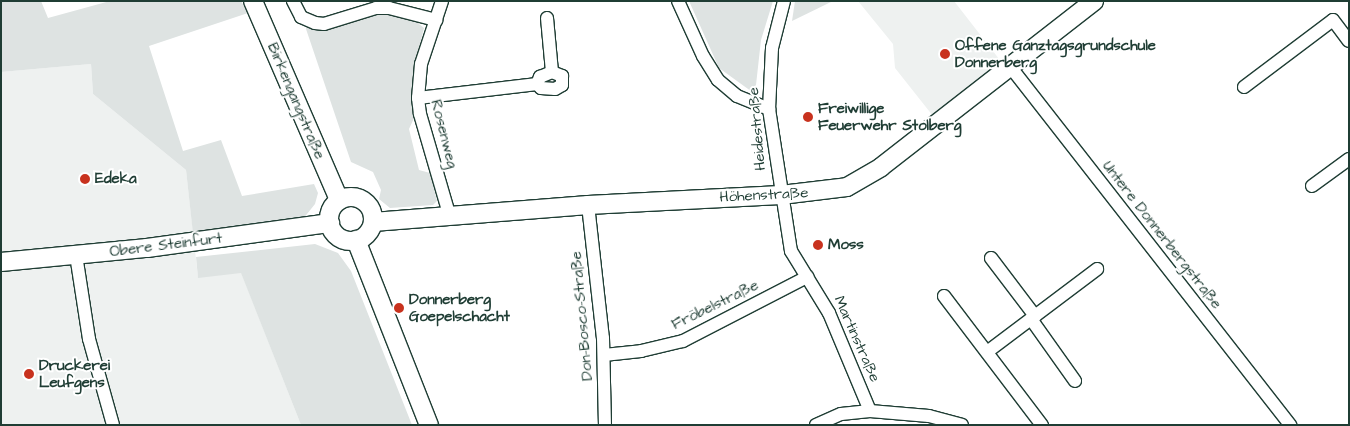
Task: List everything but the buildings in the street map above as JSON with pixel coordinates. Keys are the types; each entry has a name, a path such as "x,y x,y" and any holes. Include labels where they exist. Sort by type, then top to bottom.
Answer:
{"street":[{"name":"Birkengangstraße","path":"253,1 339,200"},
{"path":"293,1 301,17 315,23 336,21 376,8 404,10 436,20"},
{"name":"Rosenweg","path":"442,1 421,64 418,98 420,114 450,217"},
{"path":"678,1 703,56 718,80 737,96 769,109"},
{"name":"Heidestraße","path":"780,195 769,109 772,48 784,1"},
{"name":"Höhenstraße","path":"373,222 588,205 830,191 863,180 1008,65 1094,1"},
{"path":"546,18 552,72"},
{"path":"1244,87 1333,20 1349,40"},
{"name":"Untere Donnerbergstraße","path":"1008,65 1290,425"},
{"path":"418,98 537,84 547,90 559,88 563,80 552,72 544,73 537,84"},
{"path":"1312,186 1349,159"},
{"name":"Martinstraße","path":"780,195 787,238 807,278 829,313 870,411"},
{"path":"347,197 363,200 369,206 373,222 368,234 356,240 337,236 330,223 331,210 339,200 347,197"},
{"name":"Don-Bosco-Straße","path":"588,205 604,355 605,425"},
{"name":"Obere Steinfurt","path":"1,262 76,255 330,223"},
{"path":"356,240 429,425"},
{"path":"76,255 88,339 113,425"},
{"path":"991,258 1075,381"},
{"path":"987,352 1097,269"},
{"name":"Fröbelstraße","path":"604,355 641,351 683,341 807,278"},
{"path":"944,296 1042,425"},
{"path":"816,425 841,414 870,411 929,416 962,425"}],"shaded area":[{"path":"1,1 41,1 48,18 110,1 241,1 248,13 149,46 183,151 221,140 242,196 314,184 318,193 315,204 303,219 193,234 186,170 93,94 91,64 1,72"},
{"path":"689,1 773,1 761,40 755,94 719,68"},
{"path":"795,1 833,1 792,21"},
{"name":"Offene Ganztagsgrundschule Donnerberg","path":"858,1 954,1 1003,64 933,116 895,68 893,44"},
{"path":"377,11 420,18 419,24 424,28 413,71 415,116 409,129 419,170 430,173 437,201 433,205 390,208 379,199 381,190 373,172 351,162 306,29 307,25"},
{"path":"91,64 93,94 186,170 198,277 241,272 301,425 1,425 1,72"},
{"path":"315,244 338,253 351,271 412,425 301,425 241,273 198,278 196,257"}],"place":[{"name":"Offene Ganztagsgrundschule Donnerberg","path":"945,54"},
{"name":"Freiwillige Feuerwehr Stolberg","path":"808,117"},
{"name":"Edeka","path":"85,179"},
{"name":"Moss","path":"818,245"},
{"name":"Donnerberg Goepelschacht","path":"399,308"},
{"name":"Druckerei Leufgens","path":"29,374"}]}
